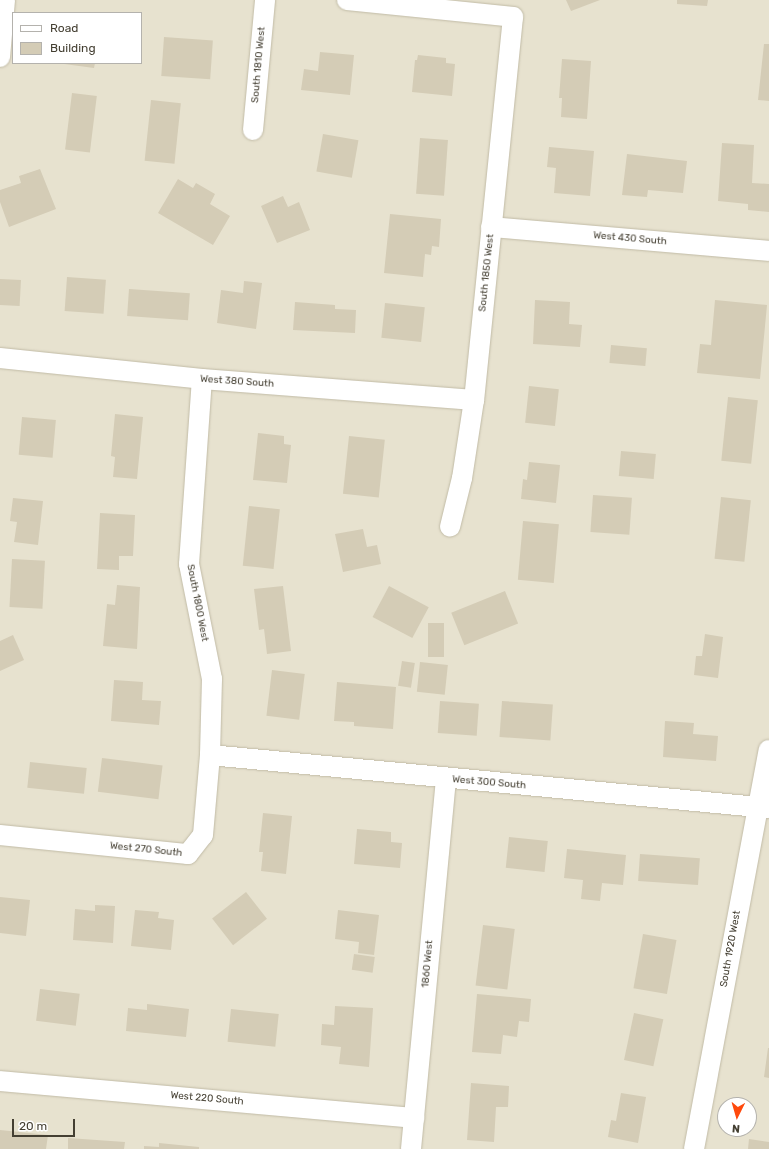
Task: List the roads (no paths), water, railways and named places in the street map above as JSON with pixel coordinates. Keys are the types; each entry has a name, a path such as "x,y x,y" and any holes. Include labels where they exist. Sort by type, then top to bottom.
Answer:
{"street":[{"path":"0,57 5,0"},
{"name":"South 1810 West","path":"253,130 265,0"},
{"name":"South 1850 West","path":"347,0 513,17 474,400 462,478 450,527"},
{"name":"West 430 South","path":"491,227 769,250"},
{"name":"West 380 South","path":"0,358 202,379 474,400"},
{"name":"South 1800 West","path":"202,379 189,564 212,679 210,755"},
{"name":"South 1920 West","path":"694,1149 763,808 769,750"},
{"name":"West 300 South","path":"210,755 446,779 763,808"},
{"name":"West 270 South","path":"0,835 188,854 203,835 210,755"},
{"name":"1860 West","path":"411,1149 446,779"},
{"name":"West 220 South","path":"0,1081 414,1118"}]}
